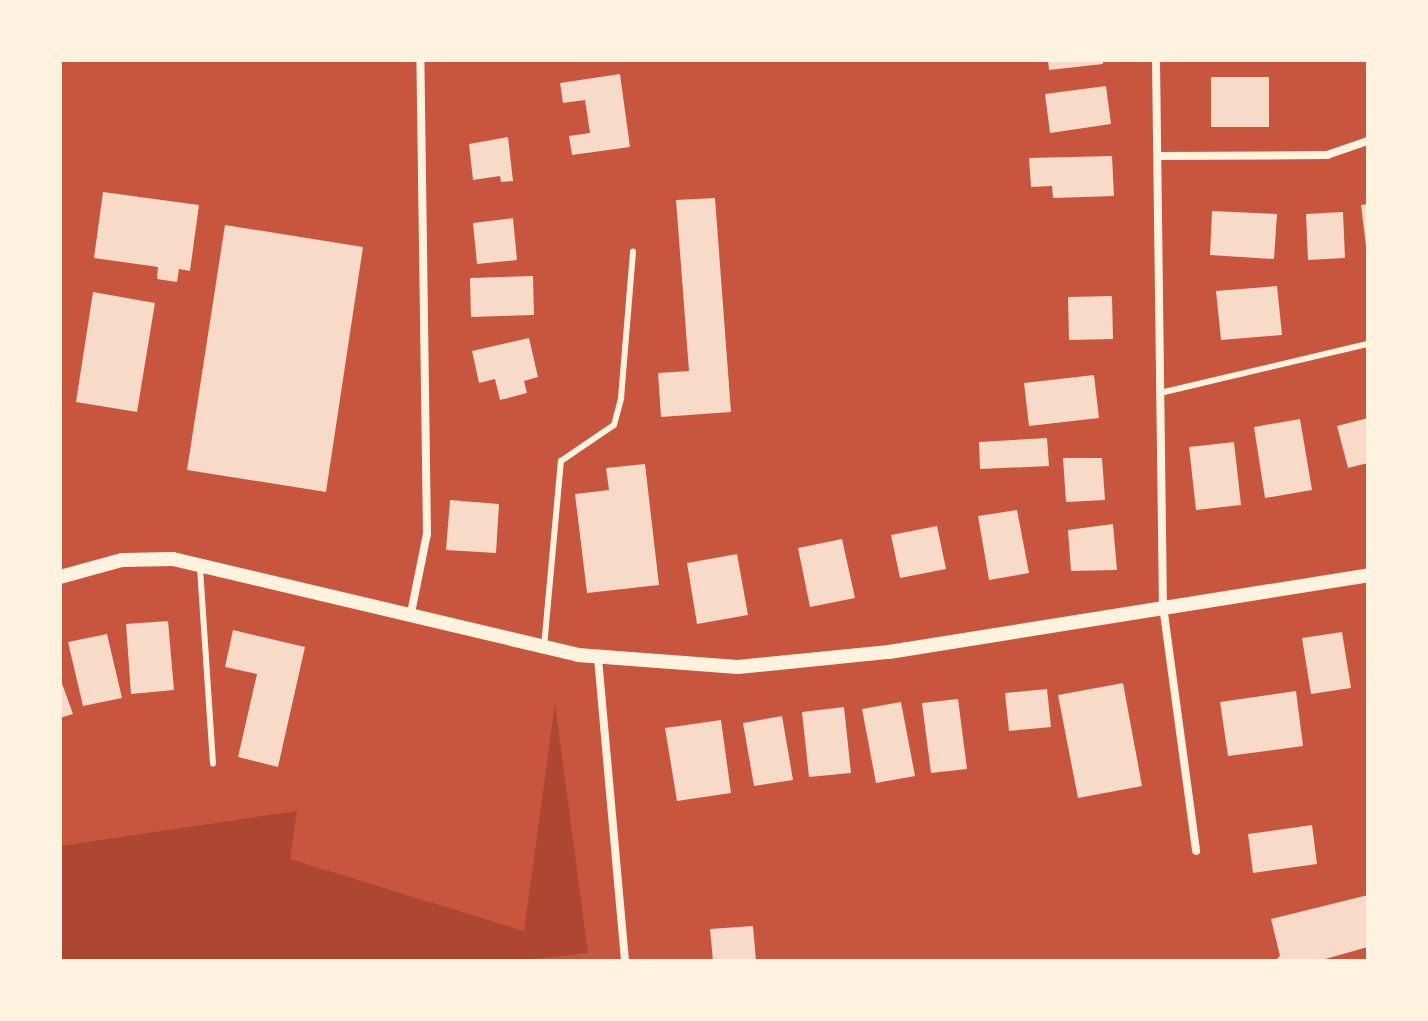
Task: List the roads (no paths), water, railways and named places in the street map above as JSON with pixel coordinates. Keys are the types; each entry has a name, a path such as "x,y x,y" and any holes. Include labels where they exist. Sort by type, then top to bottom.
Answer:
{"street":[{"path":"411,613 427,534 420,60"},
{"path":"1156,60 1163,606 1196,851"},
{"path":"1158,156 1327,155 1368,141"},
{"path":"60,577 122,560 200,564 598,658 776,666 1368,575"},
{"path":"598,658 625,961"}],"lane":[{"path":"544,647 561,461 614,425 621,398 633,251"},
{"path":"1160,393 1368,344"},
{"path":"200,564 213,764"}]}
